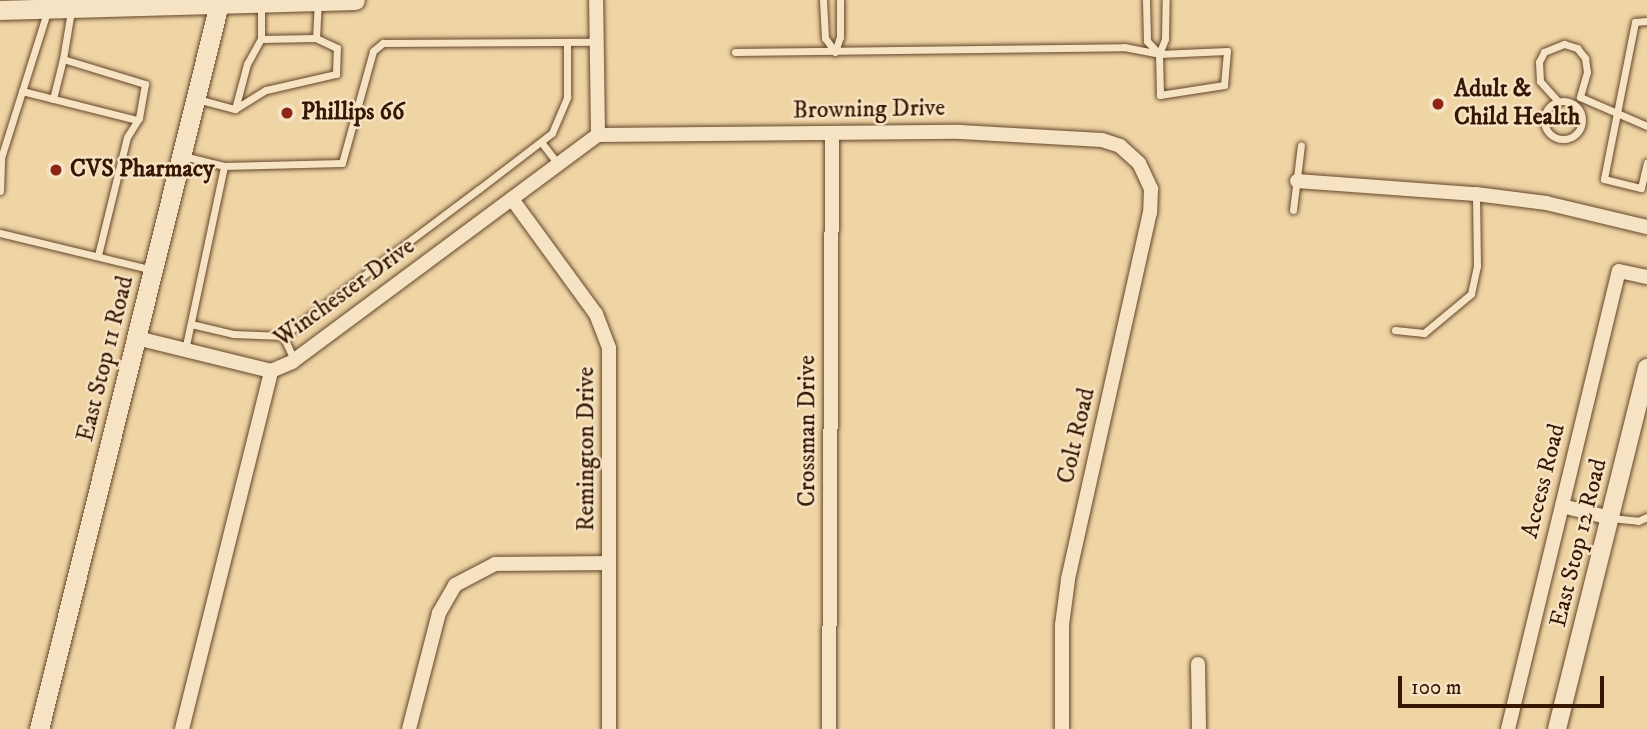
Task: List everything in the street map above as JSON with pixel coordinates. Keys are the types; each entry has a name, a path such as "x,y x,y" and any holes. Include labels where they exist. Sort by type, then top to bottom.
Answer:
{"main road":[{"path":"0,10 47,12 220,1 355,0"},
{"name":"East Stop 11 Road","path":"39,729 220,1"}],"street":[{"path":"596,0 598,135"},
{"name":"Browning Drive","path":"598,135 960,132 1092,139 1115,144 1135,158"},
{"name":"Crossman Drive","path":"829,729 832,133"},
{"name":"Winchester Drive","path":"182,729 271,371 295,360 598,135"},
{"name":"Colt Road","path":"1062,729 1062,625 1068,580 1150,212 1150,189 1135,158"},
{"path":"1297,181 1476,194 1546,204 1647,227"},
{"name":"Remington Drive","path":"512,199 596,314 611,360 609,729"},
{"name":"Access Road","path":"1508,729 1619,271 1647,277"},
{"path":"137,338 271,371"},
{"name":"East Stop 12 Road","path":"1557,729 1647,368"},
{"path":"1562,506 1611,518"},
{"path":"410,729 439,613 461,581 502,563 609,563"},
{"path":"1198,664 1199,729"}],"lane":[{"path":"316,38 318,0"},
{"path":"823,0 825,38 835,52"},
{"path":"835,52 840,37 840,0"},
{"path":"1146,0 1147,41 1158,54"},
{"path":"735,52 1124,47 1158,54 1227,51 1224,85 1160,95 1158,54 1165,39 1166,0"},
{"path":"235,110 247,64 261,39 261,1"},
{"path":"53,99 71,10"},
{"path":"0,191 1,158 47,12"},
{"path":"1647,20 1634,22 1604,179 1641,188 1647,163"},
{"path":"196,99 235,110 266,90 336,74 337,48 316,38 261,39"},
{"path":"182,156 224,166 342,163 373,51 383,43 597,42"},
{"path":"191,324 233,334 282,336 552,133 567,97 567,43"},
{"path":"1556,99 1546,128 1549,137 1556,140 1575,136 1581,125 1577,99 1587,72 1585,58 1577,48 1564,44 1544,52 1539,62 1540,81 1556,99 1577,99 1647,126"},
{"path":"63,59 139,79 146,94 137,120 127,137 98,255"},
{"path":"22,91 137,120"},
{"path":"541,142 559,164"},
{"path":"1293,210 1301,145"},
{"path":"185,350 224,166"},
{"path":"1395,330 1424,333 1471,294 1477,266 1476,194"},
{"path":"0,233 154,270"},
{"path":"282,336 295,360"},
{"path":"1611,518 1638,521 1647,517"}],"place":[{"name":"Adult & Child Health","path":"1438,104"},
{"name":"Phillips 66","path":"287,113"},
{"name":"CVS Pharmacy","path":"56,170"}]}
